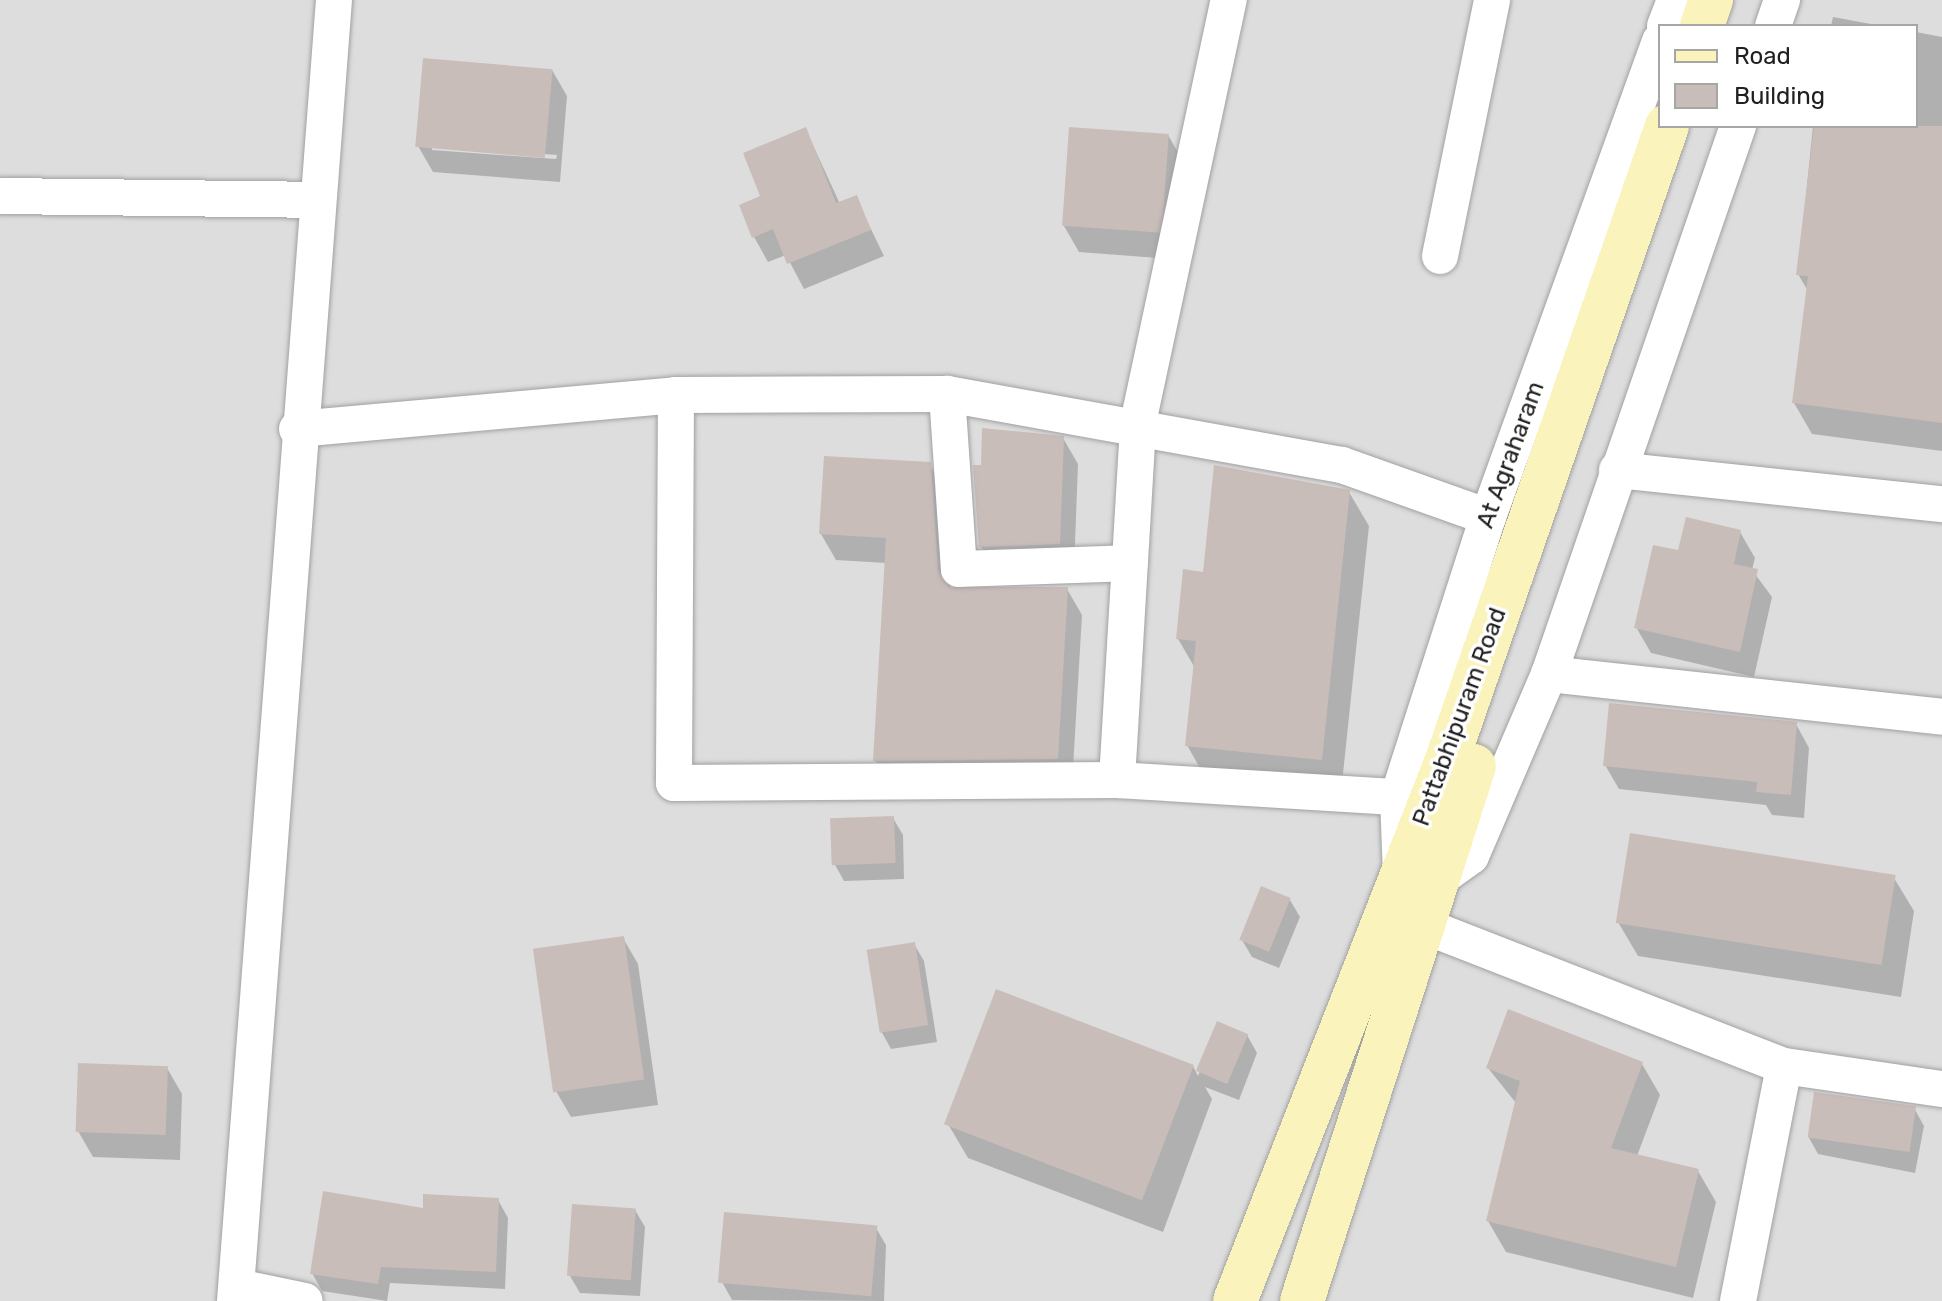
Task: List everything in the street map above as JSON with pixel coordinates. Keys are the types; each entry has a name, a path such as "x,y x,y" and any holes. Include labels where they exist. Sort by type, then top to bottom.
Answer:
{"street":[{"path":"305,1301 236,1294 297,429 334,0"},
{"path":"1117,780 1138,423 1229,0"},
{"path":"1440,256 1492,0"},
{"path":"1666,24 1675,0"},
{"path":"1703,24 1711,0"},
{"path":"1729,24 1737,0"},
{"path":"1774,24 1782,0"},
{"name":"At Agraharam","path":"1419,879 1398,797 1488,517 1658,47"},
{"name":"Pattabhipuram Road","path":"1593,378 1666,128"},
{"name":"Pattabhipuram Road","path":"1235,1301 1419,879 1593,378 1692,128"},
{"path":"1419,879 1471,856 1549,674 1737,128"},
{"path":"0,196 315,200"},
{"path":"297,429 676,395 947,394 1138,423 1342,465 1488,517"},
{"path":"947,394 959,569 1130,563"},
{"path":"676,395 674,783 1117,780 1398,797"},
{"path":"1617,470 1942,504"},
{"path":"1549,674 1942,717"},
{"name":"Pattabhipuram Road","path":"1302,1301 1422,925 1419,879"},
{"path":"1422,925 1784,1066 1942,1089"},
{"path":"1738,1301 1784,1066"}],"shaded area":[{"path":"0,0 1942,0 1942,1301 0,1301"}],"building":[{"path":"423,58 553,69 545,158 415,147"},
{"path":"1942,126 1942,423 1792,403 1808,276 1796,275 1814,128"},
{"path":"806,127 836,203 857,195 871,230 787,264 773,229 752,238 739,205 760,196 743,153"},
{"path":"1069,127 1169,134 1162,233 1062,226"},
{"path":"982,428 1064,436 1060,544 979,547 973,465 981,465"},
{"path":"824,456 931,462 938,570 949,587 1068,587 1058,759 873,761 886,538 819,534"},
{"path":"1214,465 1350,490 1322,760 1185,746 1196,641 1176,639 1183,569 1203,572"},
{"path":"1686,517 1741,530 1734,564 1758,569 1740,652 1634,628 1653,545 1678,550"},
{"path":"1609,703 1797,722 1791,795 1756,792 1757,782 1603,766"},
{"path":"894,816 896,863 832,865 830,818"},
{"path":"1630,833 1896,875 1881,965 1616,923"},
{"path":"1261,886 1291,898 1269,952 1239,940"},
{"path":"624,936 644,1080 553,1092 533,949"},
{"path":"915,942 928,1025 880,1033 867,950"},
{"path":"996,989 1194,1065 1142,1200 944,1124"},
{"path":"1508,1009 1643,1062 1611,1148 1699,1169 1676,1267 1486,1221 1520,1081 1486,1068"},
{"path":"1217,1021 1248,1034 1227,1084 1196,1071"},
{"path":"78,1063 168,1066 166,1135 76,1132"},
{"path":"1814,1092 1916,1106 1910,1152 1808,1138"},
{"path":"323,1191 423,1208 423,1194 499,1198 496,1272 381,1267 378,1284 310,1274"},
{"path":"572,1204 636,1208 631,1280 567,1276"},
{"path":"724,1212 877,1225 871,1296 718,1283"}]}
